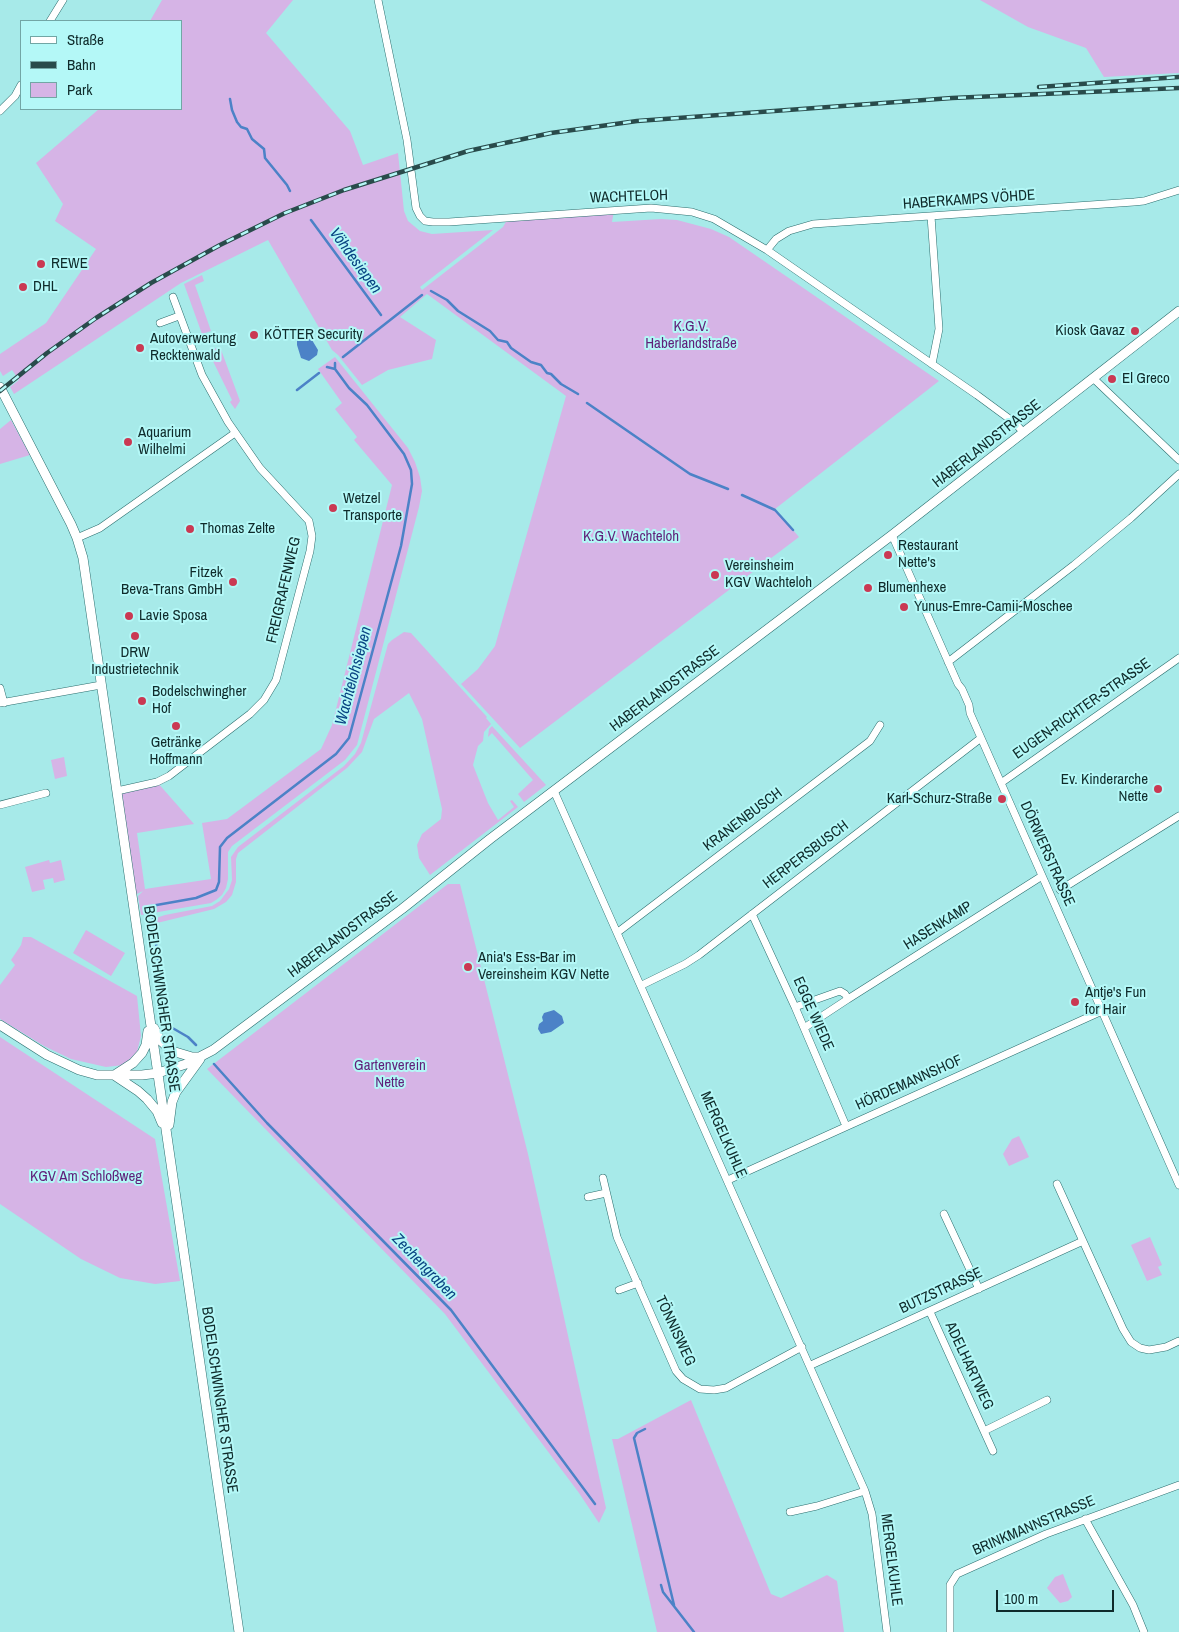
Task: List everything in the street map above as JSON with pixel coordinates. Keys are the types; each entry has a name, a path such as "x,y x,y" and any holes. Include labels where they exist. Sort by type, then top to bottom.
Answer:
{"street":[{"path":"51,20 64,0"},
{"name":"WACHTELOH","path":"378,0 407,140 416,208 425,221 449,222 667,208 692,212 714,219 767,250 977,395 1024,432"},
{"path":"0,111 15,96 20,87"},
{"name":"HABERKAMPS VÖHDE","path":"767,250 776,239 789,231 826,223 1134,202 1144,201 1179,190"},
{"path":"931,216 939,329 932,364"},
{"name":"FREIGRAFENWEG","path":"117,791 156,782 169,776 250,714 264,700 276,680 310,552 312,536 309,521 260,468 235,433 215,400 202,375 173,297"},
{"name":"HABERLANDSTRASSE","path":"0,1025 47,1055 79,1070 97,1075 158,1073 186,1064 213,1050 402,909 490,839 892,535 1179,311"},
{"path":"160,323 179,316"},
{"path":"1094,379 1179,460"},
{"name":"BODELSCHWINGHER STRASSE","path":"0,387 78,538 86,577 239,1632"},
{"path":"78,538 100,528 235,433"},
{"path":"948,662 1074,566 1179,474"},
{"name":"DÖRWERSTRASSE","path":"892,535 948,662 969,704 970,713 1179,1185"},
{"name":"EUGEN-RICHTER-STRASSE","path":"1001,783 1179,658"},
{"path":"0,688 2,703 102,685"},
{"name":"KRANENBUSCH","path":"618,932 870,741 880,725"},
{"name":"HERPERSBUSCH","path":"642,985 685,964 982,738"},
{"name":"MERGELKUHLE","path":"554,791 811,1365 865,1491 872,1514 887,1632"},
{"path":"0,805 46,793"},
{"path":"1060,890 1179,816"},
{"name":"HASENKAMP","path":"804,1028 1042,876"},
{"name":"EGGE WIEDE","path":"752,914 846,1126"},
{"path":"795,1008 834,992 840,991 848,999"},
{"name":"HÖRDEMANNSHOF","path":"728,1180 1102,1012"},
{"path":"150,1019 166,1047 179,1054 201,1057"},
{"path":"150,1019 146,1045 142,1053 133,1063 114,1075 147,1099 157,1111 167,1136"},
{"path":"167,1136 172,1102 176,1092 201,1057"},
{"name":"TÖNNISWEG","path":"603,1178 617,1237 676,1371 683,1379 700,1389 714,1390 726,1388 802,1347"},
{"path":"1057,1184 1123,1329 1131,1342 1140,1348 1149,1350 1166,1347 1179,1341"},
{"path":"588,1197 606,1193"},
{"path":"944,1214 979,1289"},
{"name":"BUTZSTRASSE","path":"811,1365 1083,1241"},
{"name":"TÖNNISWEG","path":"620,1290 638,1283"},
{"name":"ADELHARTWEG","path":"930,1312 993,1451"},
{"name":"ADELHARTWEG","path":"984,1431 1047,1400"},
{"name":"BRINKMANNSTRASSE","path":"950,1632 950,1585 957,1574 1034,1539 1179,1485"},
{"path":"790,1512 817,1506 865,1491"},
{"path":"1085,1519 1129,1598 1144,1632"}],"green space":[{"path":"162,0 293,0 266,33 350,131 363,165 398,153 404,211 408,221 420,231 432,234 493,230 420,287 422,290 503,227 508,218 614,210 612,222 677,220 711,229 729,237 939,381 775,509 799,537 520,748 461,684 478,669 495,646 566,396 427,294 400,317 436,340 432,359 388,370 362,385 332,350 268,240 181,283 14,394 10,387 19,380 12,370 3,376 0,371 0,354 46,323 96,249 55,221 63,204 36,163 98,110 182,110 182,20 151,20"},
{"path":"980,0 1179,0 1179,73 1104,77 1086,48 1028,27"},
{"path":"202,275 204,281 195,285 211,331 202,334 184,284"},
{"path":"220,347 240,401 235,409 230,402 232,400 208,351"},
{"path":"335,357 408,448 420,477 422,491 357,745 345,760 232,846 228,852 226,888 216,900 211,903 141,915 138,896 143,891 133,896 117,791 157,782 194,824 137,833 145,889 211,879 202,823 227,819 321,749 332,725 392,485 354,440 357,437 335,409 342,403 318,369"},
{"path":"11,420 30,455 0,464 0,429"},
{"path":"404,632 411,633 487,717 491,724 484,732 483,741 478,746 473,765 488,803 498,820 514,807 510,801 512,800 518,807 430,875 419,858 417,845 422,834 441,819 442,809 422,719 409,693 374,719 362,752 347,768 238,853 236,859 236,882 232,895 226,902 214,909 157,923 156,918 212,906 220,901 229,889 232,880 231,857 238,847 344,766 355,754 361,743 388,644"},
{"path":"492,726 546,785 524,802 518,794 533,780 492,733 488,737 489,729"},
{"path":"64,757 67,776 55,779 51,760"},
{"path":"49,860 50,863 61,860 65,880 54,883 53,878 43,880 45,889 32,892 25,867"},
{"name":"Gartenverein Nette","path":"448,884 460,884 528,1154 606,1508 599,1523 579,1493 445,1314 207,1069"},
{"path":"86,930 125,953 111,976 73,953"},
{"path":"23,937 31,937 137,996 141,1036 137,1052 124,1065 106,1067 71,1059 44,1046 0,1019 0,985 15,965 11,960 21,945"},
{"name":"KGV Am Schloßweg","path":"0,1037 155,1139 180,1281 155,1284 120,1278 81,1259 0,1204"},
{"path":"1019,1136 1029,1157 1009,1166 1003,1154 1012,1139"},
{"path":"1150,1237 1162,1265 1158,1267 1162,1275 1147,1281 1131,1245"},
{"path":"691,1400 771,1594 781,1598 827,1575 837,1581 844,1632 657,1632 612,1439 618,1439"},
{"path":"1063,1574 1072,1597 1068,1601 1060,1603 1047,1588 1055,1577"}],"water":[{"path":"306,337 312,340 318,350 317,355 309,361 301,358 297,345 297,340"},
{"path":"554,1010 562,1016 564,1023 551,1032 541,1034 538,1029 539,1024 543,1021 544,1013"}],"waterway":[{"name":"Vöhdesiepen","path":"230,99 237,122 241,127 247,129 252,139 264,149 265,158 290,191"},
{"name":"Vöhdesiepen","path":"311,220 381,315"},
{"name":"Wachtelohsiepen","path":"431,291 447,300 458,311 490,331 498,340 507,342 511,348 531,362 541,365 547,373 551,374 561,384 578,394"},
{"name":"Wachtelohsiepen","path":"343,357 422,295"},
{"name":"Wachtelohsiepen","path":"152,912 151,906 196,898 216,890 219,882 220,847 227,838 336,754 349,738 401,546 412,484 411,470 404,454 367,405 349,388 335,369 335,363"},
{"path":"327,367 335,369"},
{"path":"297,390 319,373"},
{"name":"Wachtelohsiepen","path":"587,403 690,474 728,489"},
{"name":"Wachtelohsiepen","path":"742,495 775,510 793,530"},
{"name":"Wachtelohsiepen","path":"153,919 165,1003"},
{"name":"Wachtelohsiepen","path":"167,1011 171,1027"},
{"name":"Wachtelohsiepen","path":"169,1026 188,1037 196,1045"},
{"name":"Zechengraben","path":"214,1064 267,1123 451,1310 595,1504"},
{"path":"645,1429 637,1433 634,1438 674,1605"},
{"name":"Zechengraben","path":"661,1585 663,1592 694,1632"}],"railway":[{"path":"1039,87 1179,77"},
{"path":"0,391 47,353 96,318 151,283 220,245 285,213 344,190 468,151 551,133 637,121 952,98 1179,88"}],"place":[{"name":"REWE","path":"41,264"},
{"name":"DHL","path":"23,287"},
{"name":"Kiosk Gavaz","path":"1135,331"},
{"name":"KÖTTER Security","path":"254,335"},
{"name":"Autoverwertung Recktenwald","path":"140,348"},
{"name":"El Greco","path":"1112,379"},
{"name":"Aquarium Wilhelmi","path":"128,442"},
{"name":"Wetzel Transporte","path":"333,508"},
{"name":"Thomas Zelte","path":"190,529"},
{"name":"Restaurant Nette's","path":"888,555"},
{"name":"Vereinsheim KGV Wachteloh","path":"715,575"},
{"name":"Fitzek Beva-Trans GmbH","path":"233,582"},
{"name":"Blumenhexe","path":"868,588"},
{"name":"Yunus-Emre-Camii-Moschee","path":"904,607"},
{"name":"Lavie Sposa","path":"129,616"},
{"name":"DRW Industrietechnik","path":"135,636"},
{"name":"Bodelschwingher Hof","path":"142,701"},
{"name":"Getränke Hoffmann","path":"176,726"},
{"name":"Ev. Kinderarche Nette","path":"1158,789"},
{"name":"Karl-Schurz-Straße","path":"1002,799"},
{"name":"Ania's Ess-Bar im Vereinsheim KGV Nette","path":"468,967"},
{"name":"Antje's Fun for Hair","path":"1075,1002"}],"park label":[{"name":"K.G.V. Haberlandstraße","path":"691,336"},
{"name":"K.G.V. Wachteloh","path":"631,537"}]}
